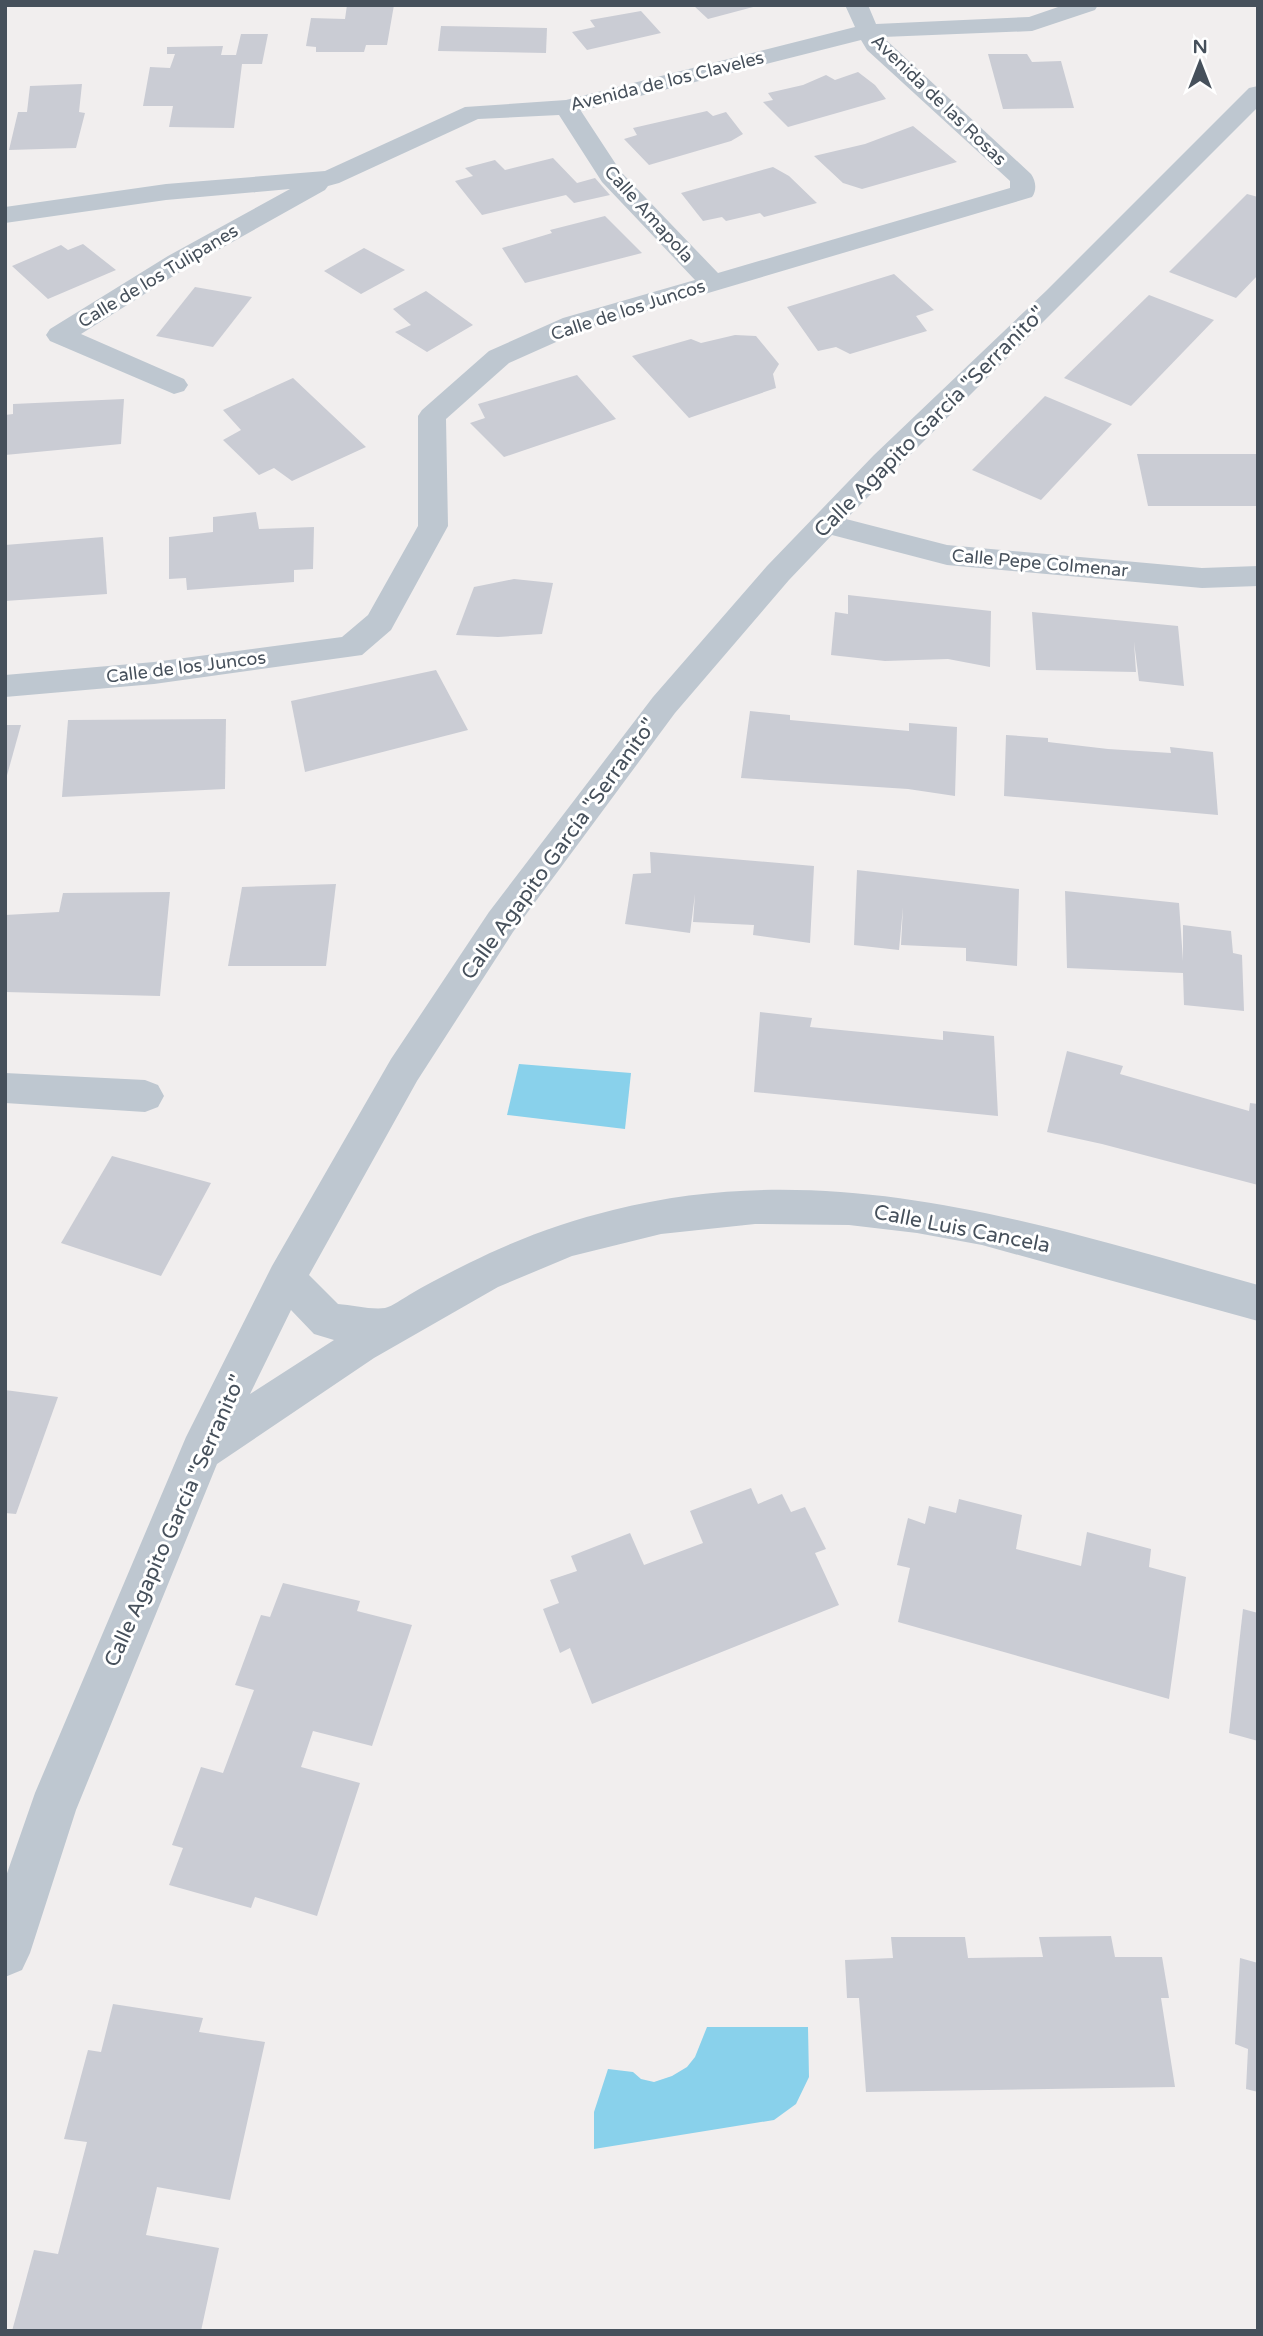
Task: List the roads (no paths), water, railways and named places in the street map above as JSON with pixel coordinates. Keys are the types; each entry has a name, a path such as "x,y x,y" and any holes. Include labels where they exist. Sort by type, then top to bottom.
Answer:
{"street":[{"name":"Avenida de las Rosas","path":"856,5 875,45 1022,179 1023,192"},
{"name":"Avenida de los Claveles","path":"5,215 166,192 330,178 474,112 566,107 867,31 1032,24 1087,5"},
{"name":"Calle Agapito García \"Serranito\"","path":"5,1953 52,1810 201,1451 286,1278 404,1070 501,922 664,705 778,573 884,462 1055,297 1258,93"},
{"name":"Calle Amapola","path":"566,107 611,177 713,283"},
{"name":"Calle de los Tulipanes","path":"174,385 60,335 177,262 330,178"},
{"name":"Calle de los Juncos","path":"5,686 154,673 351,647 380,622 433,526 432,416 499,357 573,324 1023,192"},
{"name":"Calle Pepe Colmenar","path":"827,524 947,555 1202,578 1258,576"},
{"path":"5,1088 145,1096"},
{"name":"Calle Luis Cancela","path":"201,1451 388,1326 527,1255 614,1226 698,1212 800,1208 895,1213 1002,1233 1258,1303"},
{"path":"286,1278 328,1321 388,1326"}],"water":[{"path":"519,1064 631,1073 625,1129 507,1115"},
{"path":"707,2027 808,2027 809,2077 796,2104 774,2120 594,2149 594,2112 608,2069 633,2072 641,2079 654,2082 672,2076 687,2067 695,2057"}]}
